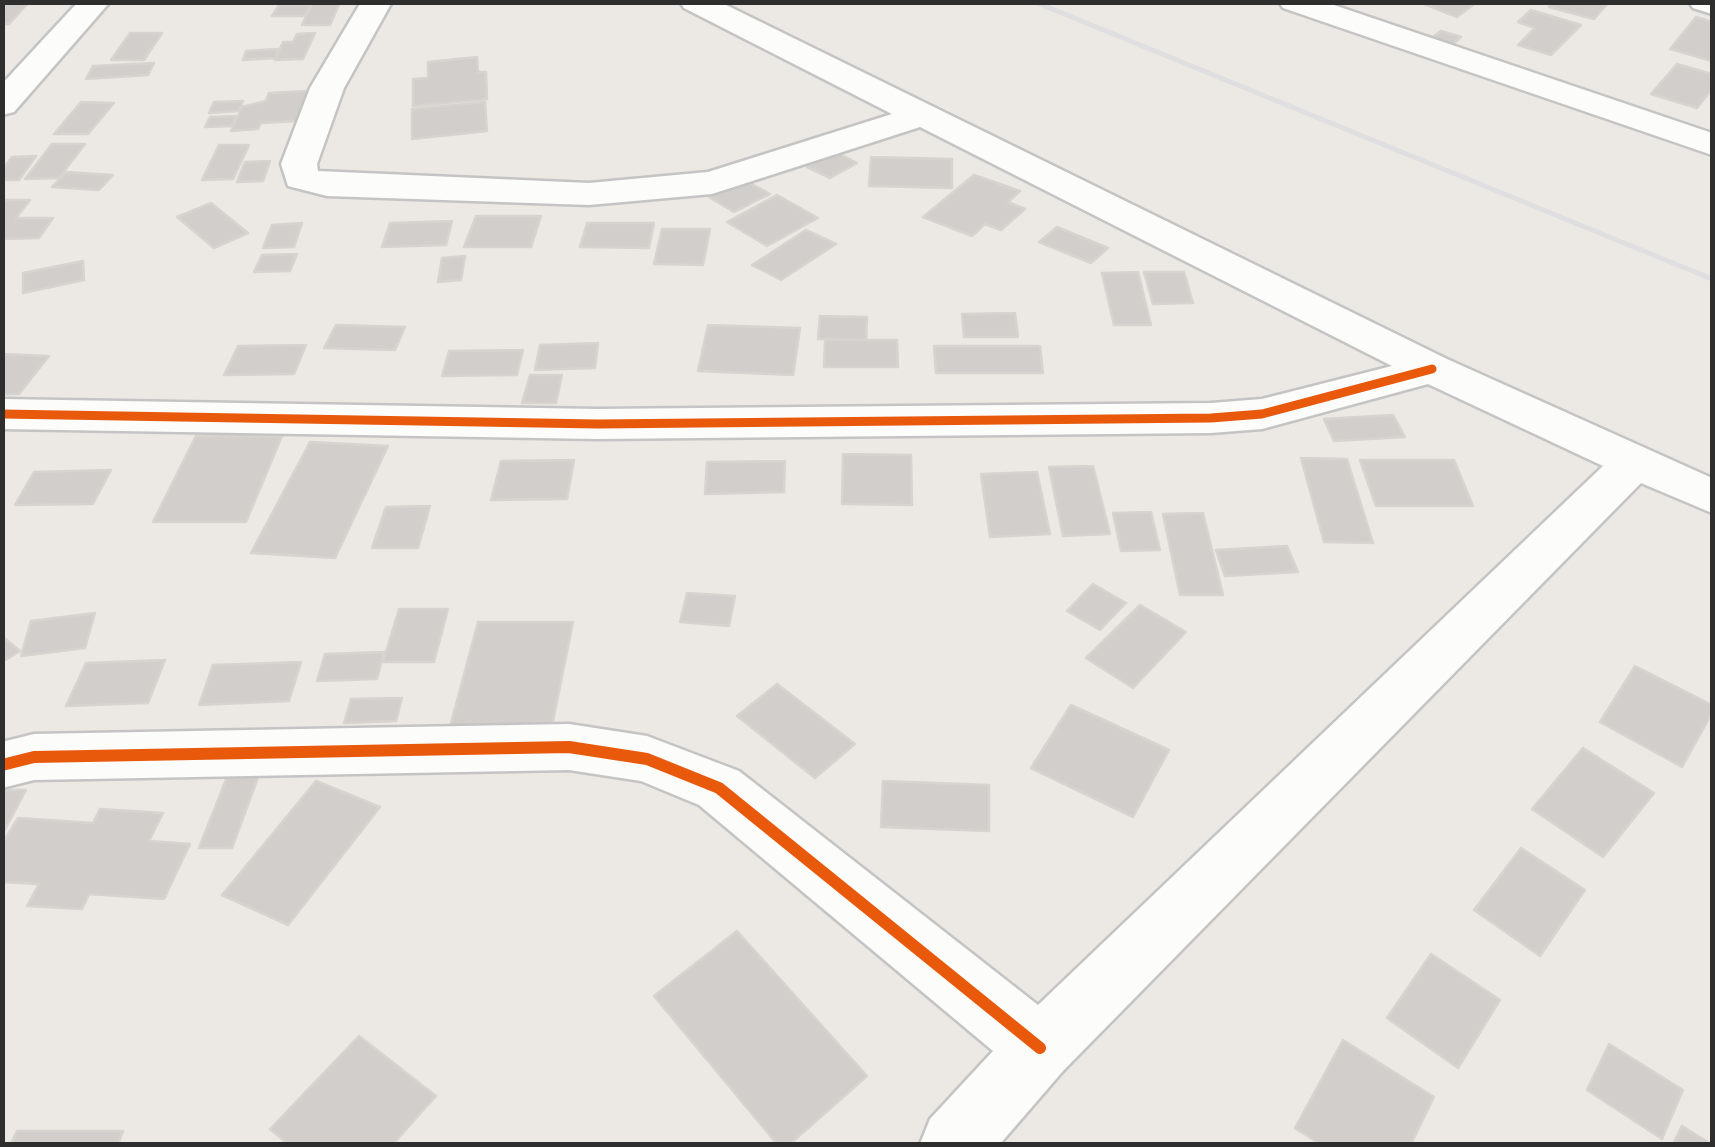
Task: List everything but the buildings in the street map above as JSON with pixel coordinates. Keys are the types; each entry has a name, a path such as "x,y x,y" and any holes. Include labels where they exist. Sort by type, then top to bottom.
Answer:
{"street":[{"path":"2,105 95,2"},
{"path":"377,2 327,88 299,164 301,178 328,185 589,194 712,183 920,116"},
{"path":"695,2 1432,369 1712,497"},
{"path":"1294,2 1712,146"},
{"path":"1704,2 1712,5"},
{"path":"2,414 598,424 1211,418 1262,414 1432,369"},
{"path":"955,1144 1040,1048 1637,460"},
{"path":"2,765 34,757 568,747 648,759 720,788 1040,1048"}],"railway":[{"path":"1035,2 1712,279"}],"cycle path":[{"path":"2,414 598,424 1211,418 1262,414 1432,369"},
{"path":"2,765 34,757 569,747 647,759 719,788 1040,1048"}]}
